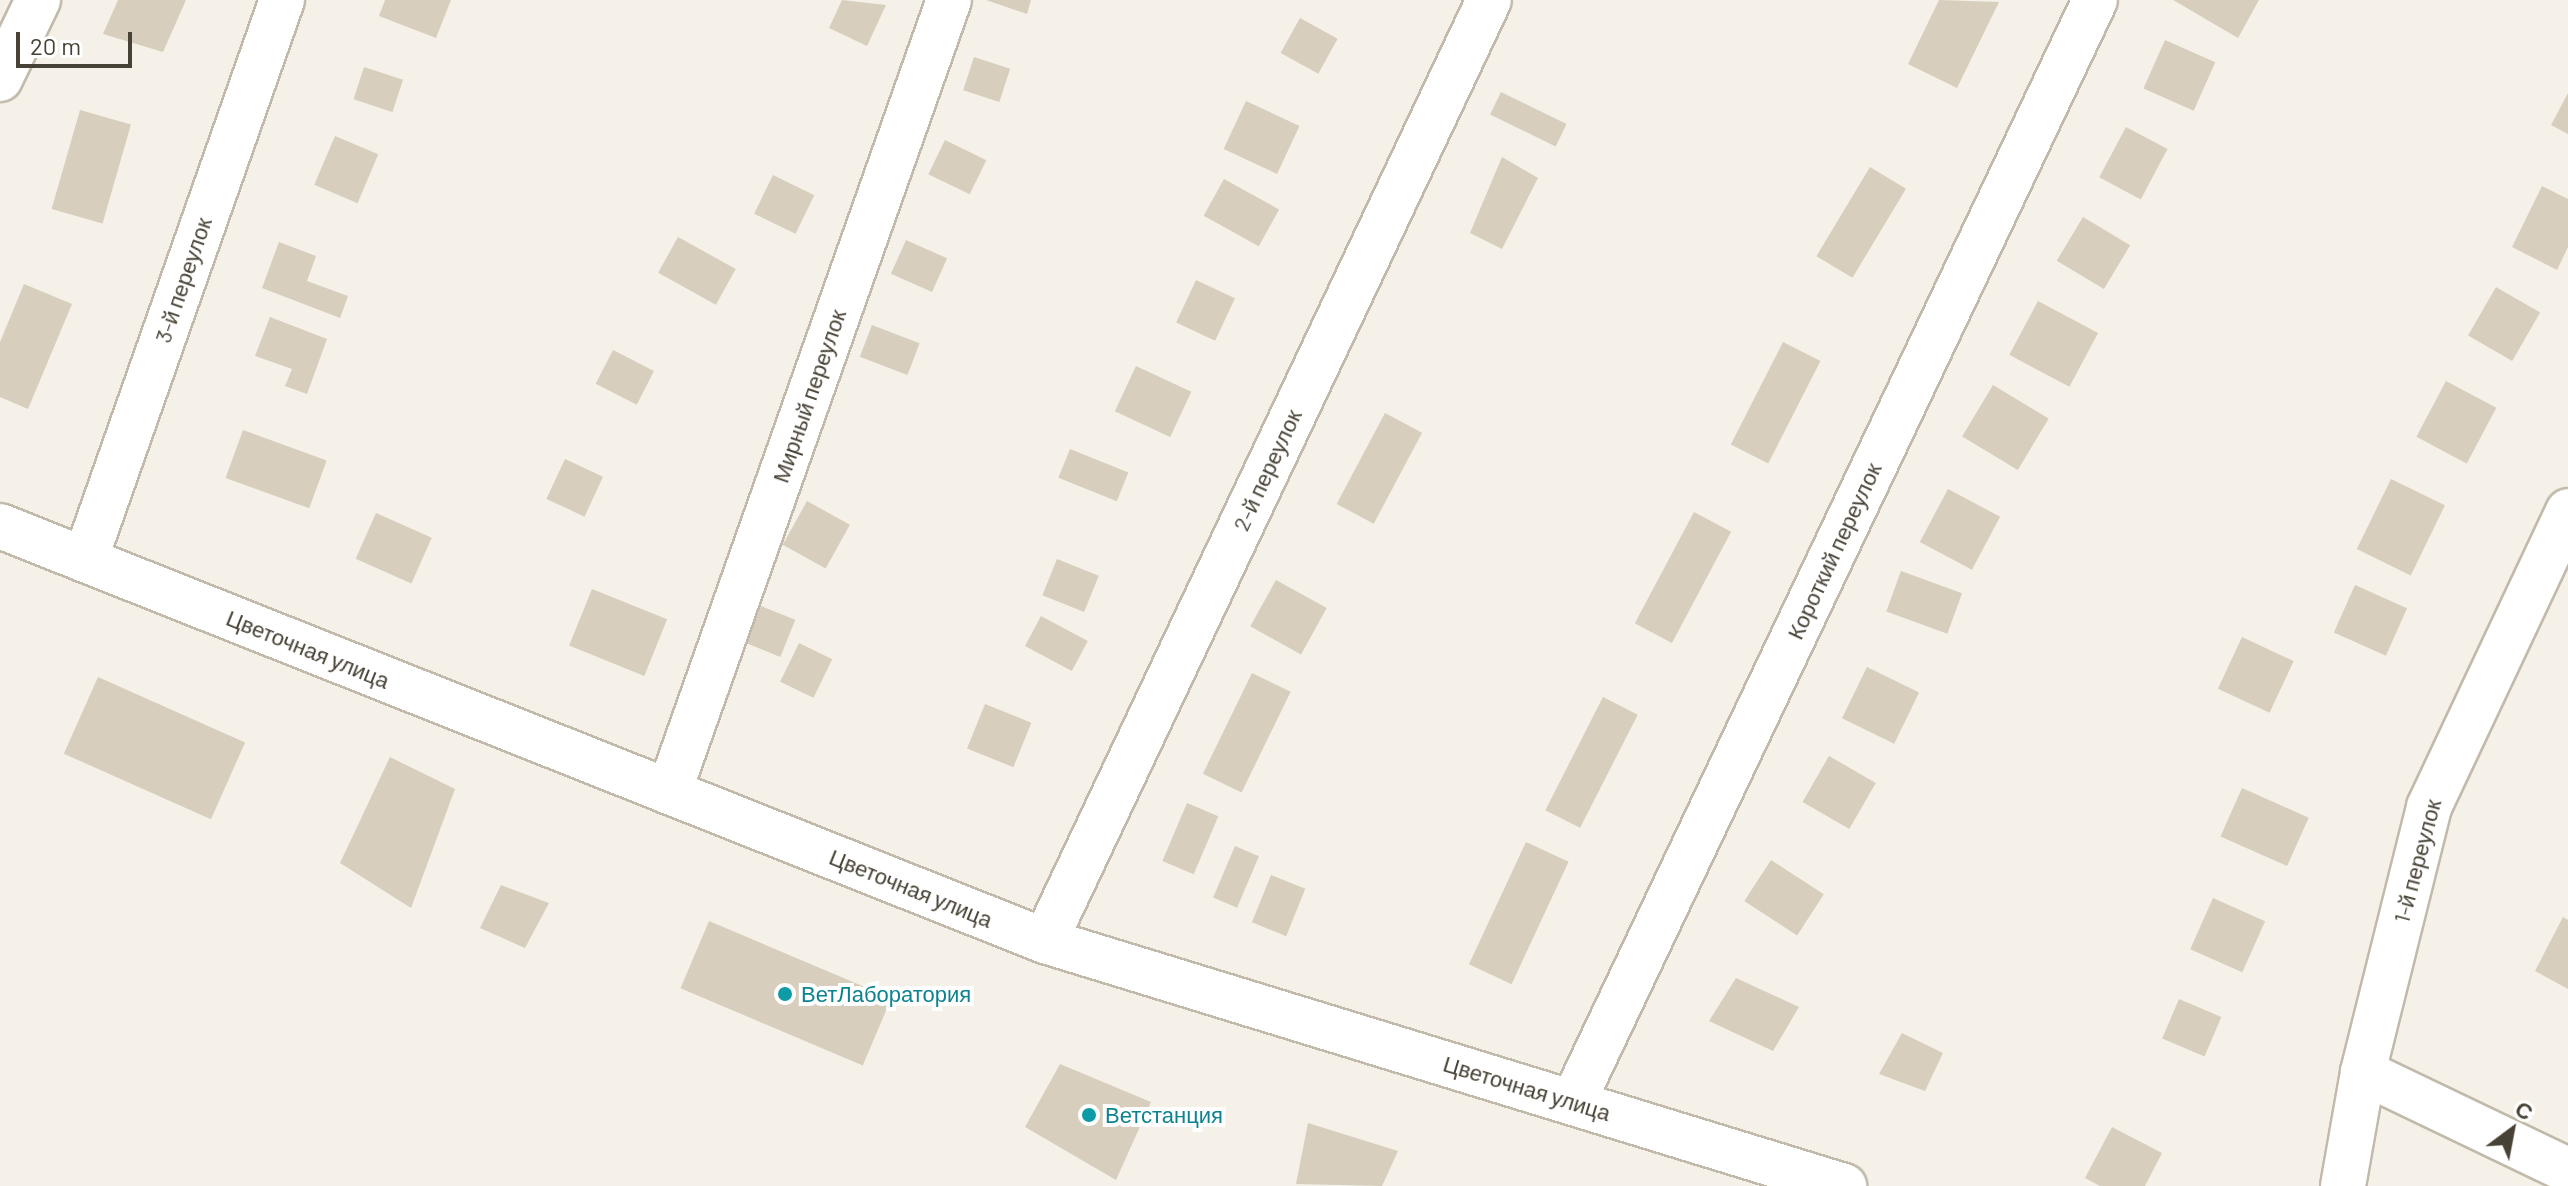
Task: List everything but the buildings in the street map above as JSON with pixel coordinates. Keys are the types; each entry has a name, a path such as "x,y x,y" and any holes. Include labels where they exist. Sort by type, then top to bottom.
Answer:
{"street":[{"path":"0,79 38,0"},
{"name":"3-й переулок","path":"85,560 282,0"},
{"name":"Мирный переулок","path":"669,792 949,0"},
{"name":"2-й переулок","path":"1045,941 1489,0"},
{"name":"Короткий переулок","path":"1573,1102 2095,0"},
{"name":"1-й переулок","path":"2343,1186 2363,1072 2429,807 2568,511"},
{"name":"Цветочная улица","path":"0,526 1045,941 1844,1186"},
{"path":"2363,1072 2568,1170"}],"place":[{"name":"ВетЛаборатория","path":"785,994"},
{"name":"Ветстанция","path":"1089,1115"}]}
